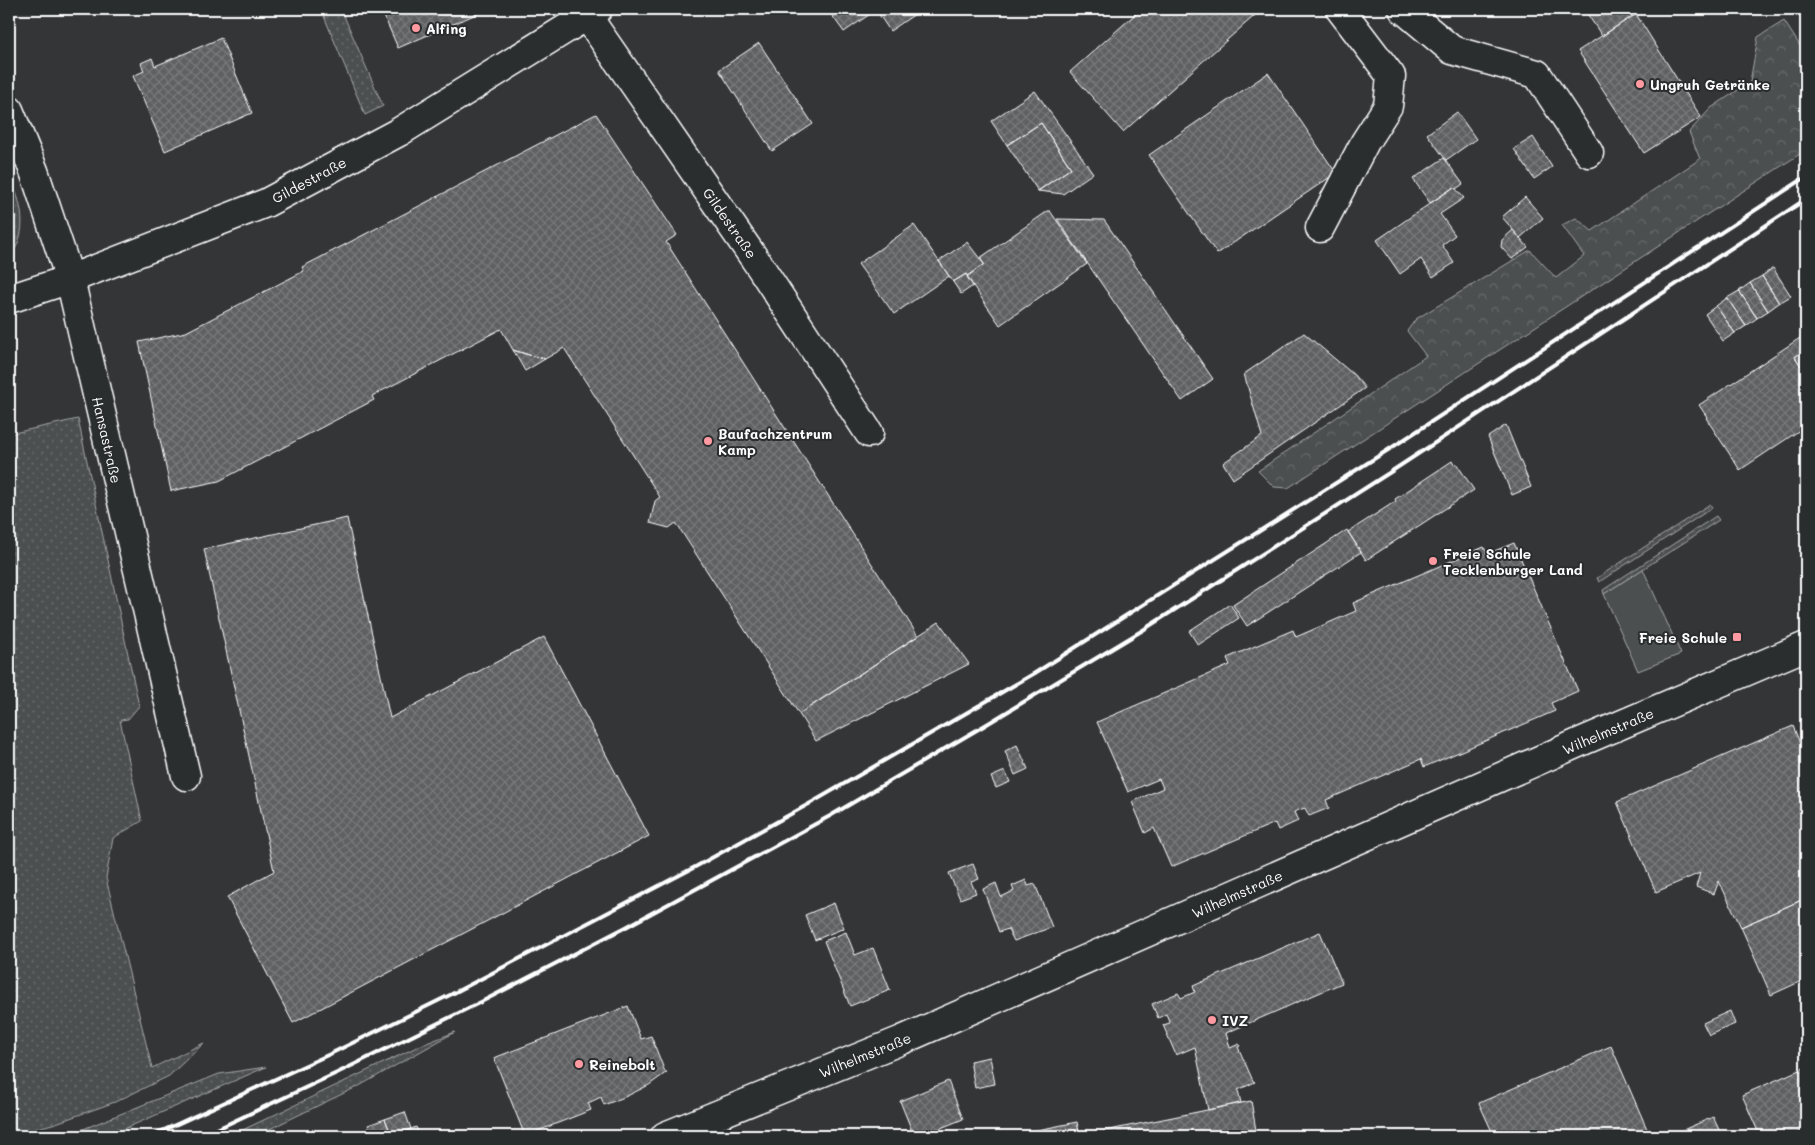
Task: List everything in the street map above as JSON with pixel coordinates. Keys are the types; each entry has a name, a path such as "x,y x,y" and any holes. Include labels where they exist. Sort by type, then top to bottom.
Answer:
{"street":[{"path":"1320,228 1365,142 1388,106 1391,76 1340,9"},
{"path":"1403,9 1452,50 1537,74 1589,153"},
{"name":"Gildestraße","path":"9,299 70,279 266,202 399,132 593,13 869,432"},
{"name":"Hansastraße","path":"9,110 34,171 70,279 186,776"},
{"name":"Wilhelmstraße","path":"665,1136 902,1040 1585,740 1806,646"}],"green space":[{"path":"321,9 341,9 383,106 365,115"},
{"path":"1784,21 1806,55 1806,150 1288,488 1274,487 1258,471 1426,356 1407,331 1416,319 1530,250 1556,278 1584,256 1562,225 1576,218 1592,231 1700,159 1689,132 1711,108 1750,82 1758,37"},
{"path":"9,174 20,207 22,228 16,248 9,259"},
{"path":"78,419 139,706 128,719 120,720 142,821 113,838 106,878 152,1068 204,1043 169,1076 115,1102 56,1123 9,1136 9,434"},
{"path":"1710,504 1712,508 1599,582 1597,578"},
{"path":"1716,516 1719,520 1604,594 1603,590"},
{"path":"1643,569 1681,654 1638,671 1604,594"},
{"path":"455,1032 361,1085 255,1136 230,1136 419,1046"},
{"path":"266,1067 108,1136 66,1136 219,1074"}],"building":[{"name":"Alfing","path":"381,9 488,9 398,48"},
{"path":"832,9 921,10 890,31 876,10 844,32 831,14 834,12"},
{"path":"1141,9 1262,9 1123,132 1070,72"},
{"path":"1584,9 1632,9 1636,14 1602,36"},
{"name":"Ungruh Getränke","path":"1636,14 1701,117 1644,153 1578,51"},
{"path":"221,38 252,113 165,151 133,76 144,71 141,63 152,58 155,66"},
{"path":"759,43 813,124 772,151 719,70"},
{"path":"1268,73 1336,173 1217,254 1149,155"},
{"path":"1035,91 1093,173 1063,194 1038,191 1071,168 1041,123 1007,145 991,121"},
{"path":"1457,112 1476,139 1446,160 1427,134"},
{"name":"Baufachzentrum Kamp","path":"596,114 677,235 666,242 918,636 799,714 676,523 669,528 650,523 655,501 660,497 564,348 545,359 529,355 513,350 501,329 372,396 374,400 219,481 171,491 139,342 186,332 304,271 302,267"},
{"path":"1041,123 1071,168 1038,191 1007,145"},
{"path":"1533,137 1552,167 1534,179 1514,149"},
{"path":"1444,158 1463,184 1456,189 1454,187 1430,203 1413,179"},
{"path":"1454,187 1464,198 1440,214 1455,235 1442,245 1454,263 1433,277 1421,259 1400,274 1377,240"},
{"path":"1525,197 1543,218 1520,238 1502,217"},
{"path":"1050,211 1087,264 1000,325 967,277 984,264 980,258"},
{"path":"1057,219 1104,220 1213,379 1182,401"},
{"path":"914,225 949,276 894,314 858,264"},
{"path":"1513,230 1528,247 1512,259 1501,247 1502,240"},
{"path":"967,242 984,264 967,276 966,274 953,282 939,261"},
{"path":"1773,268 1791,296 1779,303 1762,276"},
{"path":"966,274 973,286 961,294 953,282"},
{"path":"1762,276 1779,303 1768,311 1750,283"},
{"path":"1750,283 1768,311 1757,318 1739,291"},
{"path":"1739,291 1757,318 1746,326 1727,298"},
{"path":"1727,298 1746,326 1735,333 1716,306"},
{"path":"1716,306 1735,333 1723,341 1705,314"},
{"path":"1304,333 1354,375 1365,388 1233,479 1223,463 1262,436 1244,374"},
{"path":"1806,334 1806,349 1795,357 1806,373 1806,426 1740,470 1699,405"},
{"path":"1806,349 1806,373 1795,357"},
{"path":"513,350 529,355 545,359 525,371"},
{"path":"1506,425 1531,487 1512,495 1488,437"},
{"path":"1452,461 1454,465 1456,463 1474,490 1366,560 1348,532"},
{"path":"347,518 390,718 544,637 649,836 293,1023 227,897 274,871 204,549"},
{"path":"1347,530 1361,552 1247,626 1233,605"},
{"path":"1514,543 1578,691 1551,703 1555,711 1424,767 1421,759 1326,800 1329,808 1309,816 1305,808 1294,812 1298,821 1278,830 1275,823 1171,867 1154,828 1145,833 1132,802 1163,788 1159,779 1128,792 1097,722 1230,665 1227,658 1293,630 1296,637 1356,611 1353,603 1484,547 1487,554"},
{"path":"1230,604 1239,618 1198,645 1189,631"},
{"path":"939,622 969,664 816,741 799,714"},
{"path":"1793,726 1806,758 1806,898 1741,927 1719,881 1714,894 1696,887 1700,873 1656,892 1617,802"},
{"path":"1017,745 1028,769 1015,775 1005,751"},
{"path":"1005,771 1010,782 996,788 991,777"},
{"path":"973,864 979,879 971,882 976,893 960,899 949,873"},
{"path":"1026,880 1028,886 1035,884 1052,927 1014,941 1008,929 999,932 983,889 996,883 1001,897 1014,891 1012,886"},
{"path":"1806,898 1806,979 1771,995 1741,927"},
{"path":"834,903 844,928 815,940 805,915"},
{"path":"846,932 855,955 873,948 890,990 850,1006 824,941"},
{"name":"IVZ","path":"1320,932 1342,983 1226,1033 1230,1048 1239,1044 1240,1046 1238,1047 1255,1082 1238,1090 1241,1103 1208,1110 1195,1047 1176,1055 1163,1025 1170,1023 1166,1014 1158,1018 1152,1004 1178,993 1181,998 1195,992 1193,986"},
{"name":"Reinebolt","path":"628,1006 641,1039 651,1036 665,1072 667,1072 649,1085 627,1096 604,1105 601,1097 588,1103 591,1110 525,1136 494,1058"},
{"path":"1730,1011 1735,1024 1709,1035 1703,1023"},
{"path":"1611,1046 1650,1136 1494,1136 1479,1103"},
{"path":"990,1057 995,1084 975,1088 970,1061"},
{"path":"1806,1067 1806,1129 1789,1136 1760,1136 1742,1095"},
{"path":"948,1081 963,1119 936,1130 936,1133 928,1136 914,1136 900,1101"},
{"path":"1251,1101 1257,1136 1080,1136"},
{"path":"405,1112 411,1129 392,1136 385,1119"},
{"path":"1713,1117 1722,1136 1669,1136"},
{"path":"385,1119 392,1136 372,1136 368,1125"},
{"path":"1077,1122 1080,1136 1008,1136"},
{"path":"416,1127 420,1136 393,1136 411,1129"}],"railway":[{"path":"151,1136 330,1054 450,995 697,866 818,799 1035,673 1388,450 1806,177"},
{"path":"202,1136 339,1072 483,1001 626,927 830,816 1143,630 1392,471 1806,199"}],"place":[{"name":"Alfing","path":"416,28"},
{"name":"Ungruh Getränke","path":"1640,84"},
{"name":"Baufachzentrum Kamp","path":"708,441"},
{"name":"Freie Schule Tecklenburger Land","path":"1433,561"},
{"name":"Freie Schule","path":"1737,637"},
{"name":"IVZ","path":"1212,1020"},
{"name":"Reinebolt","path":"579,1064"}]}
